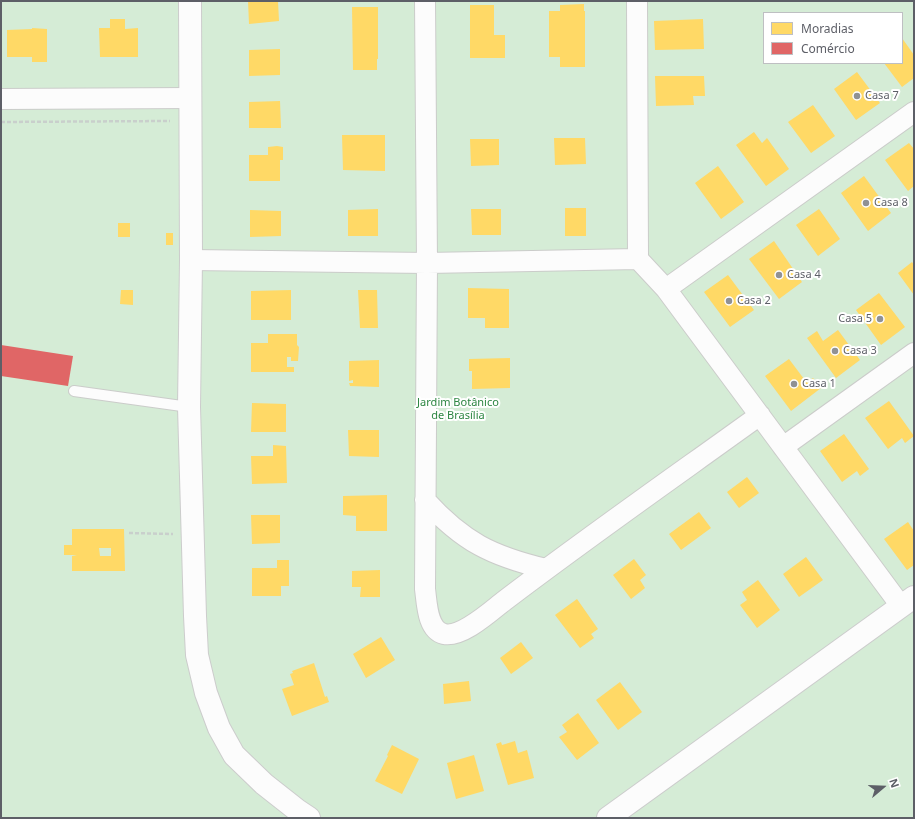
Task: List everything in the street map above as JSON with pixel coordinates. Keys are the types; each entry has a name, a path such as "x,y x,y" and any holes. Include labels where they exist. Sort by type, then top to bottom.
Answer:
{"street":[{"path":"190,1 191,260 189,407 197,655 206,693 218,728 234,755 264,784 308,818"},
{"path":"425,1 427,263 425,589 431,622 437,630 444,634 453,634 472,625 546,569 760,415"},
{"path":"608,818 907,602 783,447 666,289 638,259 636,1"},
{"path":"1,99 191,98"},
{"path":"666,289 914,112"},
{"path":"191,260 427,263 638,259"},
{"path":"783,447 914,353"},
{"path":"425,500 442,518 467,539 487,550 518,562 546,569"}],"lane":[{"path":"74,391 189,407"}],"path":[{"path":"1,122 173,120"}],"green space":[{"name":"Jardim Botânico de Brasília","path":"1,1 914,1 914,818 1,818"}],"building: Moradias":[{"path":"248,1 278,1 279,21 249,24"},
{"path":"584,4 585,67 560,67 560,57 549,57 549,11 560,11 560,5"},
{"path":"470,5 494,5 494,35 505,35 505,58 470,58"},
{"path":"352,7 378,7 377,70 353,70"},
{"path":"110,19 125,19 125,29 138,28 138,57 100,57 99,28 110,28"},
{"path":"703,19 704,49 655,50 654,21"},
{"path":"32,28 47,29 47,62 32,62 32,57 7,57 7,30"},
{"path":"903,39 914,55 914,78 902,87 885,64 903,64"},
{"path":"280,49 280,75 249,76 249,50"},
{"name":"Casa 7","path":"857,72 880,103 856,120 834,89"},
{"path":"655,76 704,76 705,96 693,96 694,105 656,106"},
{"path":"280,101 281,128 249,128 249,102"},
{"path":"813,105 835,136 811,153 788,122"},
{"path":"754,132 762,143 767,138 789,169 766,186 736,145"},
{"path":"342,135 385,135 385,171 343,170"},
{"path":"554,138 585,138 586,164 555,165"},
{"path":"470,139 499,139 499,165 471,166"},
{"path":"909,143 914,149 914,186 908,191 885,160"},
{"path":"268,147 283,147 283,160 280,160 280,181 249,181 249,155 268,155"},
{"path":"718,166 744,202 721,219 695,183"},
{"name":"Casa 8","path":"864,176 891,213 868,231 841,193"},
{"path":"565,208 586,208 586,236 565,236"},
{"path":"378,209 378,236 348,236 348,210"},
{"path":"471,209 501,209 501,235 472,235"},
{"path":"819,209 840,239 818,256 796,225"},
{"path":"250,210 281,211 281,236 250,237"},
{"path":"118,223 130,223 130,237 118,237"},
{"path":"166,233 173,233 173,245 166,245"},
{"name":"Casa 4","path":"774,241 802,282 779,299 749,259"},
{"path":"912,262 914,265 914,295 898,273"},
{"name":"Casa 2","path":"728,275 754,310 730,327 704,292"},
{"path":"468,288 509,289 509,328 485,328 485,318 468,318"},
{"path":"121,290 133,290 133,305 120,304"},
{"path":"291,290 291,320 251,320 251,291"},
{"path":"358,290 377,290 378,328 360,328"},
{"name":"Casa 5","path":"879,293 905,327 881,345 856,310"},
{"name":"Casa 3","path":"838,330 860,360 836,378 807,338 817,331 823,341"},
{"path":"268,334 297,334 297,345 299,347 298,361 291,361 291,357 287,357 287,367 294,367 294,372 251,372 251,343 268,343"},
{"path":"510,358 510,388 472,389 472,371 469,371 469,359"},
{"name":"Casa 1","path":"789,359 807,383 813,378 821,388 791,411 765,376"},
{"path":"379,360 379,387 350,386 349,383 353,383 353,380 349,381 349,361"},
{"path":"889,401 914,436 905,443 902,438 888,449 865,418"},
{"path":"252,403 286,404 286,432 251,432"},
{"path":"348,430 379,430 379,457 349,456"},
{"path":"844,434 869,469 860,476 857,471 842,482 820,451"},
{"path":"273,445 286,446 287,483 252,484 251,456 273,456"},
{"path":"747,477 759,493 739,508 727,492"},
{"path":"387,495 387,531 356,531 356,516 343,515 343,496"},
{"path":"699,512 711,528 681,550 669,534"},
{"path":"251,515 280,515 280,543 252,544"},
{"path":"908,522 914,531 914,565 907,570 884,539"},
{"path":"72,529 124,529 125,571 72,571 72,556 77,555 64,555 64,545 72,545","holes":["99,548 111,548 111,556 100,556"]},
{"path":"806,557 823,580 799,597 783,574"},
{"path":"634,559 646,575 640,580 645,588 631,599 613,575"},
{"path":"277,560 289,560 289,586 281,586 281,596 252,596 252,568 277,568"},
{"path":"380,570 380,597 360,597 361,587 352,587 352,571"},
{"path":"758,580 780,610 757,628 740,605 747,600 742,592"},
{"path":"577,599 598,629 591,634 594,638 580,648 555,615"},
{"path":"381,637 395,660 366,678 353,654"},
{"path":"521,642 533,658 511,674 500,658"},
{"path":"314,663 325,697 327,696 329,702 292,716 282,689 294,685 290,674 293,673 292,671"},
{"path":"469,681 471,701 444,704 443,684"},
{"path":"620,682 642,712 618,730 596,700"},
{"path":"578,713 599,743 577,760 559,737 567,732 562,725"},
{"path":"515,741 518,753 527,750 534,778 508,785 496,744 501,742 502,745"},
{"path":"392,745 419,759 402,794 375,781"},
{"path":"474,755 484,791 456,799 447,763"}],"building: Comércio":[{"path":"1,345 73,356 68,386 1,376"}],"place":[{"name":"Casa 7","path":"857,96"},
{"name":"Casa 8","path":"866,203"},
{"name":"Casa 4","path":"779,275"},
{"name":"Casa 2","path":"729,301"},
{"name":"Casa 5","path":"880,319"},
{"name":"Casa 3","path":"835,351"},
{"name":"Casa 1","path":"794,384"}]}
